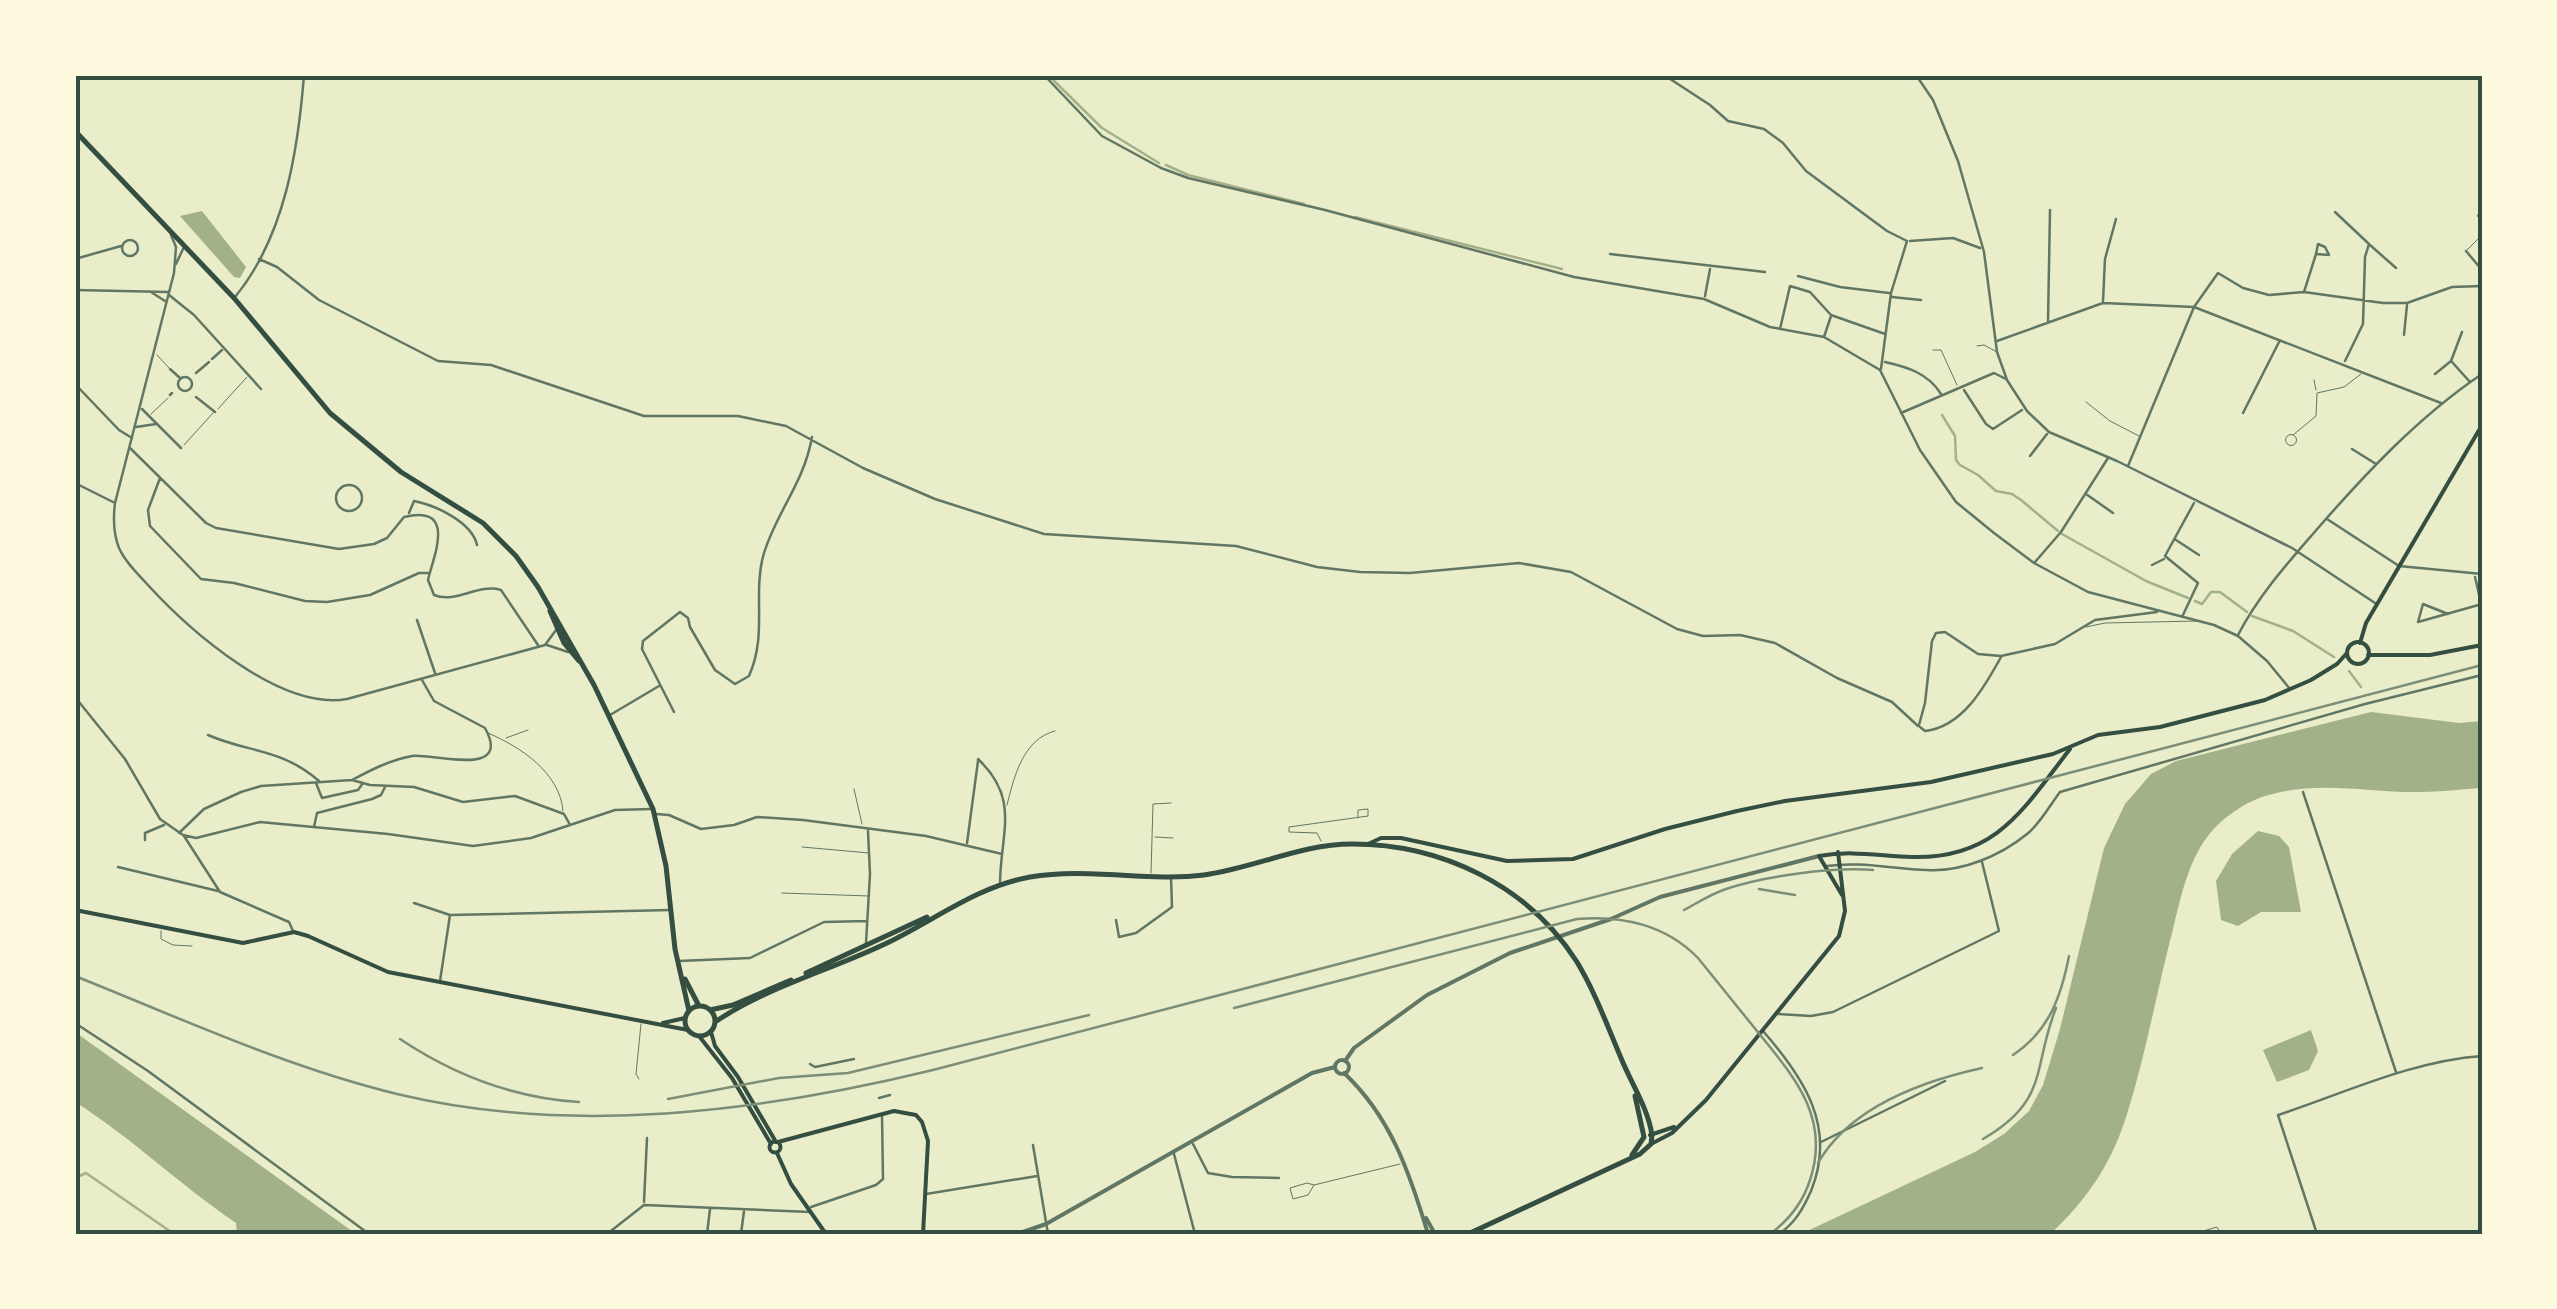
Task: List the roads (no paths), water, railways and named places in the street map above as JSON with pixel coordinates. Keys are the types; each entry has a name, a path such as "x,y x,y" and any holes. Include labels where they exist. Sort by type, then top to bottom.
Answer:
{"main road":[{"path":"75,131 166,224 179,245 194,255 234,298 330,413 401,472 483,522 516,556 547,602 567,648"},
{"path":"2360,643 2377,604 2482,428"},
{"path":"547,602 567,648 584,667 610,715 654,812 666,866 688,1030"},
{"path":"1365,845 1381,838 1402,838 1496,860 1568,860 1665,829 1763,805 1931,782 2050,754 2098,735 2160,727 2291,690 2337,664 2350,646 2360,643 2368,648 2362,663 2337,664"},
{"path":"2368,655 2430,655 2482,646"},
{"path":"2347,652 2352,662"},
{"path":"1844,899 1819,856 1838,852 1946,855 1973,847 2004,830 2036,796 2071,747"},
{"path":"2050,754 2052,770"},
{"path":"681,972 699,1006 710,1010 733,1005 1000,884 1054,875 1171,877 1234,870 1322,846 1365,845 1424,851 1478,873 1520,899 1567,948 1588,981 1650,1124 1651,1139"},
{"path":"1651,1139 1678,1125 1706,1100 1839,936 1846,916 1838,852"},
{"path":"75,910 244,943 294,932 388,972 688,1030 699,1036 723,1064 775,1143"},
{"path":"775,1143 715,1046 711,1032 715,1022 796,981 884,944 944,910"},
{"path":"653,1023 671,1023 699,1006"},
{"path":"710,1010 715,1022"},
{"path":"699,1036 711,1032"},
{"path":"1625,1068 1651,1139"},
{"path":"826,1234 791,1184 777,1153 771,1150 775,1143 903,1110 916,1114 928,1136 923,1234"},
{"path":"1650,1124 1665,1130"},
{"path":"1469,1234 1626,1160 1651,1139 1678,1125"}],"street":[{"path":"234,298 259,259 283,205 304,75"},
{"path":"1044,75 1102,136 1161,168 1574,278 1704,299 1780,330 1824,338 1880,370 1920,450 1956,502 2034,563 2088,592 2238,636 2267,660 2291,690"},
{"path":"1664,75 1728,121 1764,130 1783,143 1806,171 1887,231 1907,241 1953,238 1981,248"},
{"path":"1916,75 1933,100 1952,144 1986,260 1997,352 2006,380 2027,411 2048,432 2298,551 2377,604"},
{"path":"2048,322 2050,210"},
{"path":"2334,212 2396,268"},
{"path":"2103,303 2105,259 2116,219"},
{"path":"1880,370 1890,295 1907,241"},
{"path":"2344,364 2363,324 2365,257 2369,244"},
{"path":"179,245 183,255"},
{"path":"179,245 115,503 114,532 125,559 172,611 209,644 243,666 300,695 324,701 347,699 539,646 547,643 557,629"},
{"path":"75,259 122,246"},
{"path":"2466,252 2482,270"},
{"path":"1610,254 1765,272"},
{"path":"2304,292 2316,254"},
{"path":"183,255 194,255"},
{"path":"176,265 183,255"},
{"path":"259,259 319,300 438,361 491,365 644,416 738,416 786,426 874,473 935,499 1052,535 1236,546 1317,567 1360,572 1410,573 1496,563 1554,567 1571,572 1677,628 1703,636 1738,635 1775,643 1837,678 1892,702 1925,730 1948,726 1988,682 2001,656"},
{"path":"1704,299 1711,268"},
{"path":"2128,468 2194,307 2218,273 2243,288 2269,295 2304,292 2407,303 2452,288 2482,286"},
{"path":"1798,276 1921,300"},
{"path":"1780,330 1790,286 1810,292 1831,314 1886,334"},
{"path":"75,290 169,293 261,389"},
{"path":"149,292 167,302"},
{"path":"1996,341 2103,303 2194,307 2441,403"},
{"path":"2404,334 2407,303"},
{"path":"1824,338 1831,314"},
{"path":"2435,374 2451,361 2462,332"},
{"path":"2243,413 2279,341"},
{"path":"180,378 192,376 224,348"},
{"path":"2451,361 2470,382"},
{"path":"1884,362 1922,374 1933,381 1941,395"},
{"path":"170,369 180,378"},
{"path":"1900,413 1994,373 2006,380"},
{"path":"2238,636 2269,588 2326,518 2441,403 2482,374"},
{"path":"192,376 193,393"},
{"path":"180,378 174,392 193,393 214,412"},
{"path":"75,384 119,430 132,438"},
{"path":"1960,388 1993,429 2022,410"},
{"path":"140,408 181,448"},
{"path":"136,427 158,424"},
{"path":"2030,456 2048,432"},
{"path":"674,712 641,645 680,612 688,618 722,676 735,684 750,676 760,640 764,554 808,464 812,437"},
{"path":"130,448 206,523 216,528 339,549 374,544 390,536 402,518 409,515 430,520 438,530 440,546 429,573 429,588 440,598 489,587 502,590 539,646"},
{"path":"2352,448 2377,465"},
{"path":"126,462 140,457"},
{"path":"2034,563 2061,532 2108,458"},
{"path":"161,477 148,510 150,526 200,579 327,602 370,595 419,573 429,573"},
{"path":"75,482 115,503"},
{"path":"353,485 360,490 362,502 353,511 344,511 337,505 336,496 340,488 353,485"},
{"path":"101,493 118,492"},
{"path":"2085,493 2113,513"},
{"path":"409,515 408,508 414,501 429,505 464,526 475,536 477,544"},
{"path":"2152,566 2165,559 2195,502"},
{"path":"2326,518 2400,566 2482,574"},
{"path":"2175,540 2199,555"},
{"path":"2165,559 2198,583 2181,618"},
{"path":"2448,614 2423,604 2418,622 2448,614 2482,604 2475,576"},
{"path":"1918,726 1926,703 1936,633 1945,632 1978,654 2001,656 2055,644 2106,617 2158,612"},
{"path":"417,620 436,674"},
{"path":"547,643 567,648"},
{"path":"1827,866 1932,871 1982,861 2028,834 2060,792 2156,762 2482,675"},
{"path":"181,834 204,809 261,786 352,780 418,755 473,762 487,752 488,732 482,725 434,701 422,679"},
{"path":"610,715 661,685"},
{"path":"75,696 126,759 157,816 181,834 220,892"},
{"path":"208,735 263,749 302,767 318,782 322,798 358,790 363,784"},
{"path":"966,844 978,759 994,774 1008,805 1000,884"},
{"path":"302,767 307,782"},
{"path":"362,775 370,785"},
{"path":"352,780 414,788 472,803 515,796 564,814 570,824"},
{"path":"314,827 317,813 380,796 385,786"},
{"path":"2303,792 2396,1074"},
{"path":"181,834 212,836 260,822 473,846 531,838 616,810 668,815 702,829 768,816 926,836 1002,854"},
{"path":"145,840 145,834 166,824"},
{"path":"866,829 870,896 866,945"},
{"path":"1017,1234 1046,1224 1312,1074 1335,1067 1354,1048 1418,1001 1487,963 1660,898 1819,856"},
{"path":"1776,1013 1811,1016 1833,1012 1999,931 1982,861"},
{"path":"118,866 220,892 289,922 294,932"},
{"path":"1116,920 1119,937 1136,934 1172,907 1171,877"},
{"path":"414,903 450,915 671,910"},
{"path":"440,982 450,915"},
{"path":"678,961 750,958 824,922 868,921"},
{"path":"75,1023 148,1070 369,1234"},
{"path":"1762,1031 1807,1088 1821,1142 1809,1196 1796,1220 1779,1234"},
{"path":"2316,1234 2278,1115 2448,1058 2480,1056"},
{"path":"810,1064 815,1068 854,1059"},
{"path":"1344,1073 1348,1067 1345,1061"},
{"path":"1335,1067 1379,1112 1432,1234"},
{"path":"1821,1142 1944,1081"},
{"path":"879,1098 890,1095"},
{"path":"607,1234 644,1205 810,1210 876,1186 883,1179 882,1114"},
{"path":"644,1205 647,1138"},
{"path":"1191,1141 1208,1172 1279,1178"},
{"path":"1033,1146 1048,1234"},
{"path":"1173,1153 1195,1234"},
{"path":"926,1194 1037,1176"},
{"path":"707,1234 710,1208"},
{"path":"741,1234 744,1210"}],"lane":[{"path":"2482,209 2478,216 2482,220"},
{"path":"2466,252 2482,235"},
{"path":"1980,339 1982,345"},
{"path":"1977,346 1997,352"},
{"path":"1933,350 1940,350 1960,388"},
{"path":"154,354 170,369"},
{"path":"2316,393 2344,387 2364,372"},
{"path":"181,448 249,375"},
{"path":"2293,435 2316,416 2314,380"},
{"path":"149,415 174,392"},
{"path":"2086,402 2110,422 2139,436"},
{"path":"2073,632 2105,623 2198,622"},
{"path":"503,738 528,730"},
{"path":"488,732 503,738 555,780 564,814"},
{"path":"1008,805 1026,752 1046,734 1055,732"},
{"path":"854,788 866,829"},
{"path":"1151,876 1153,804 1171,803"},
{"path":"1322,846 1317,833 1290,832 1289,828 1358,817"},
{"path":"1152,837 1173,838"},
{"path":"802,847 869,853"},
{"path":"782,892 870,896"},
{"path":"162,928 161,938 173,945 192,946"},
{"path":"639,1079 636,1074 641,1021"},
{"path":"1314,1185 1308,1195 1292,1199 1290,1188 1307,1182 1314,1185 1403,1163"},
{"path":"2193,1234 2214,1227 2221,1234"}],"waterway":[{"path":"1048,75 1102,128 1159,163"},
{"path":"1166,165 1188,175 1304,204"},
{"path":"1355,217 1562,269"},
{"path":"1942,415 1955,436 1956,460 1960,465 1996,491 2021,500 2058,531"},
{"path":"2062,534 2146,581 2188,598"},
{"path":"2195,601 2202,604 2211,592 2220,592 2247,612"},
{"path":"2252,616 2293,631 2334,657"},
{"path":"2349,671 2361,687"},
{"path":"75,1178 86,1173 174,1234"}],"railway":[{"path":"75,976 274,1056 397,1094 463,1107 530,1114 666,1114 734,1107 933,1070 2482,665"},
{"path":"1684,910 1720,891 1759,880 1818,871 1873,870"},
{"path":"1759,889 1795,895"},
{"path":"1234,1008 1577,919 1627,921 1658,930 1698,958 1787,1069 1813,1120 1816,1138 1810,1180 1795,1210 1770,1234"},
{"path":"2013,1055 2036,1035 2052,1012 2069,956"},
{"path":"1983,1139 2019,1111 2029,1096 2056,1008"},
{"path":"668,1099 779,1078 848,1073 1089,1015"},
{"path":"400,1039 485,1082 531,1096 579,1102"},
{"path":"1818,1163 1849,1126 1890,1099 1936,1080 1982,1068"}]}
